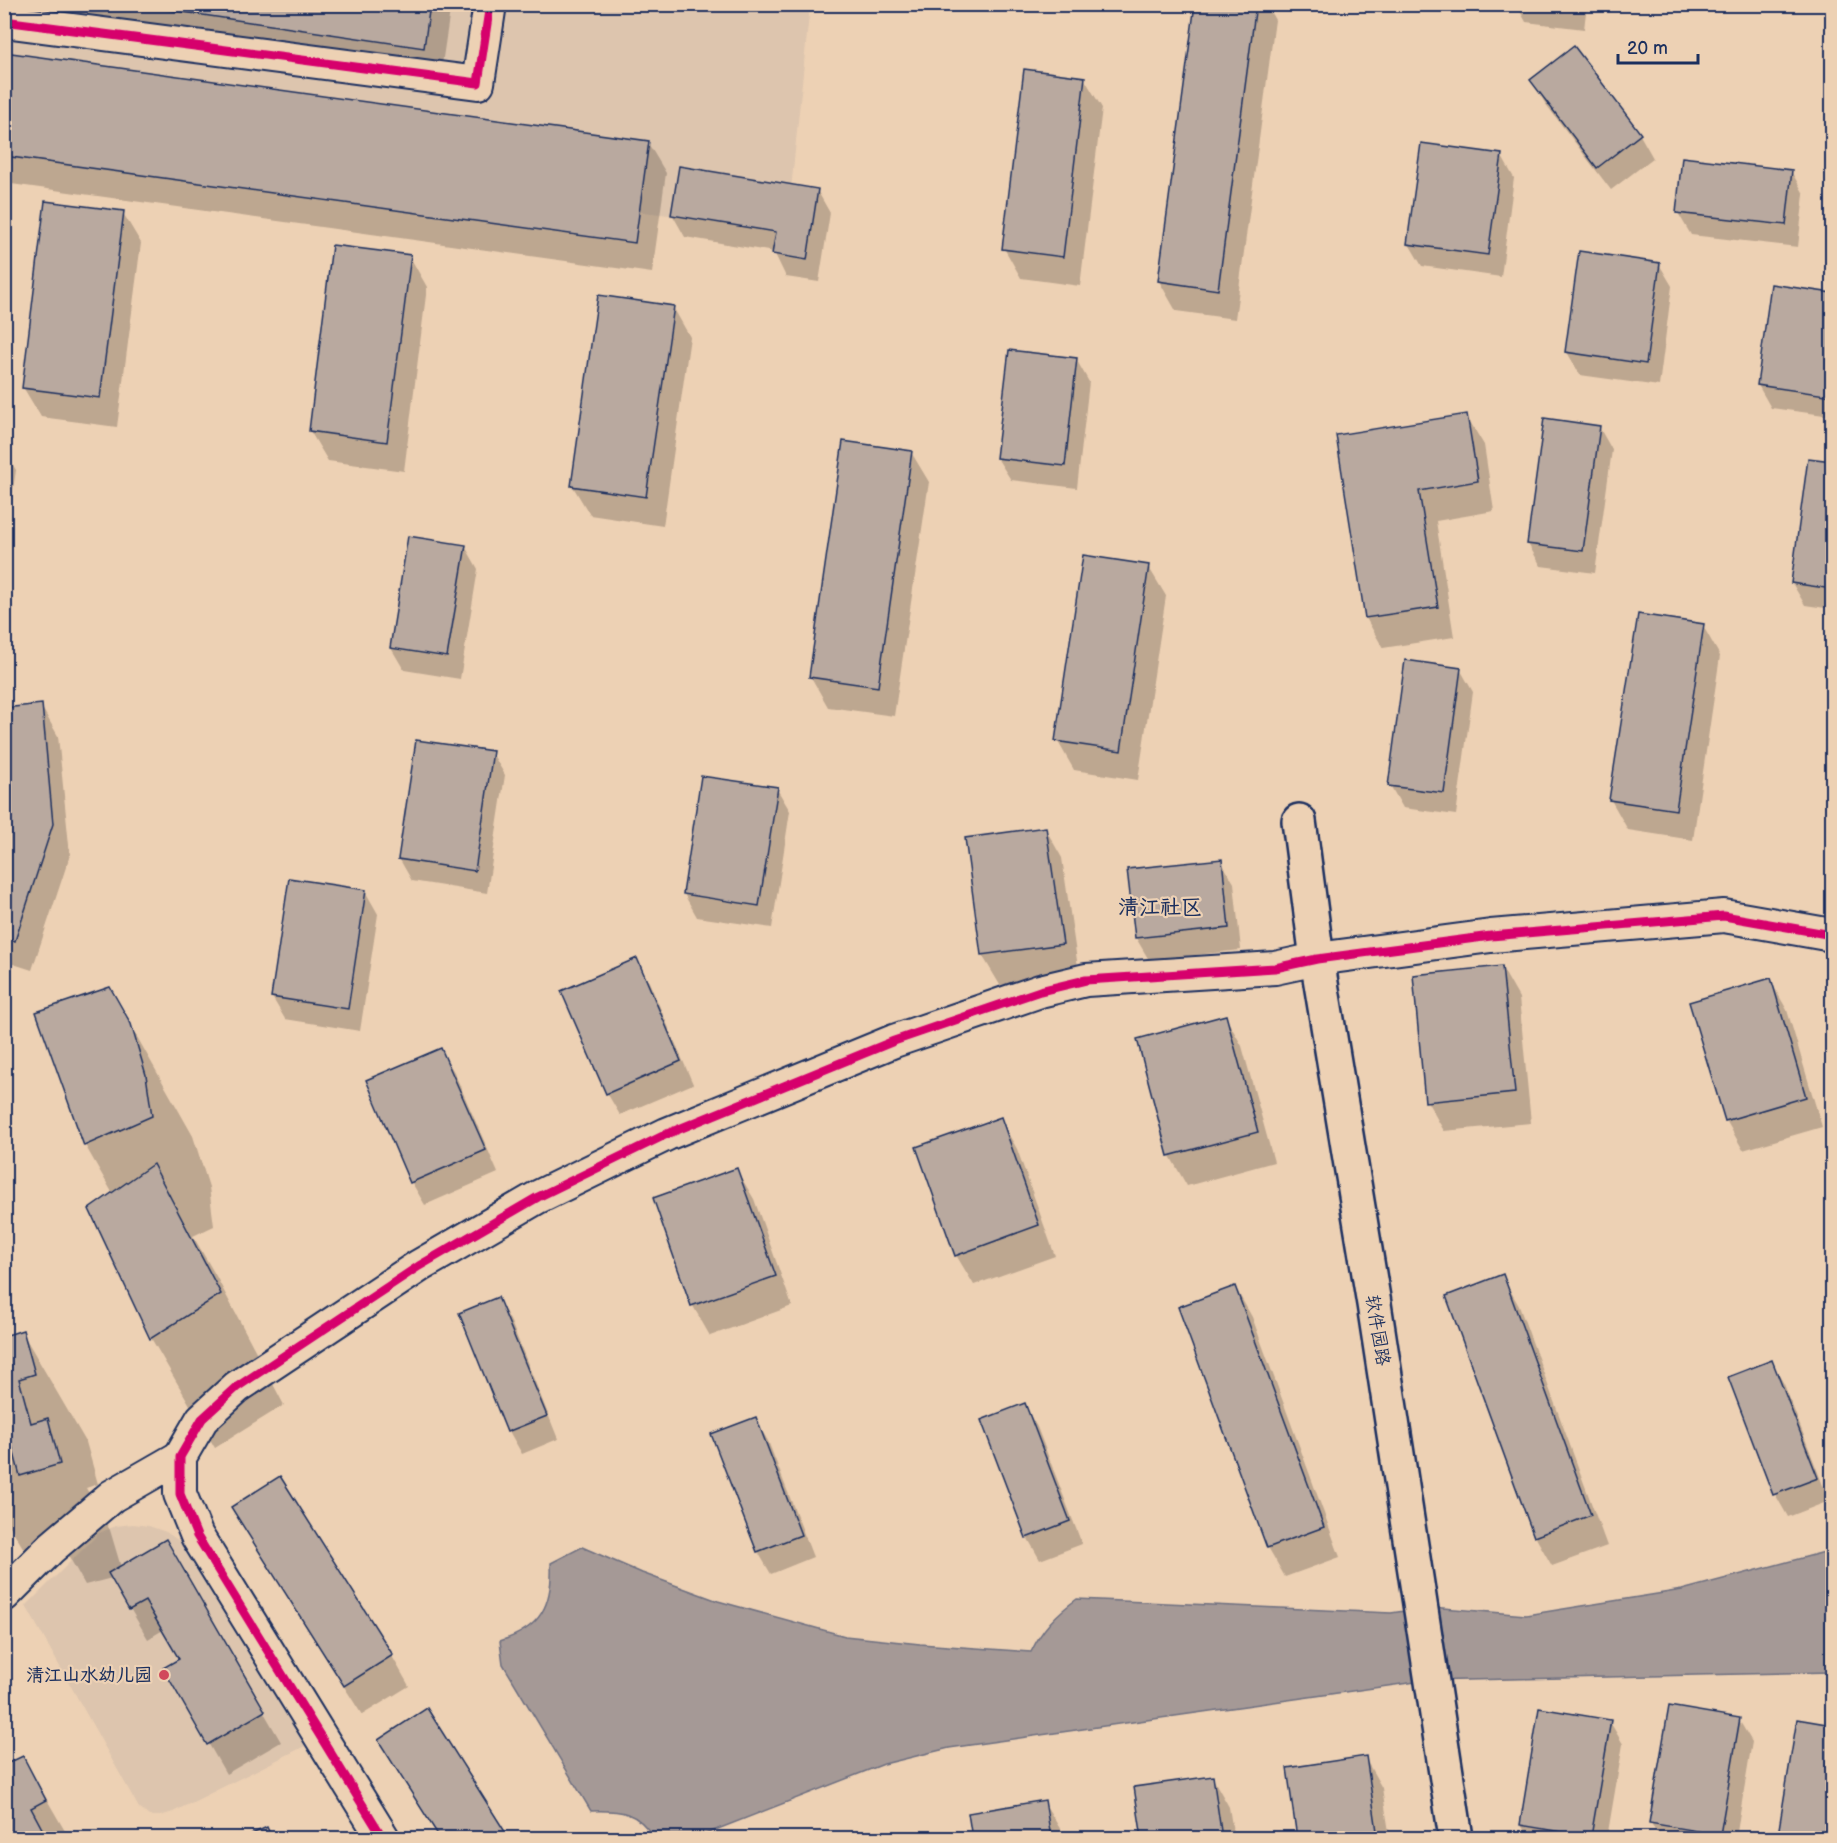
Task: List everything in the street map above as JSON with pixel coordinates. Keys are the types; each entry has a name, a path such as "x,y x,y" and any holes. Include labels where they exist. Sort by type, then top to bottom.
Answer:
{"main road":[{"name":"软件园路","path":"1299,821 1317,960 1374,1304 1456,1839"}],"street":[{"path":"4,21 478,83 490,4"},
{"path":"4,1595 51,1548 104,1503 180,1457 202,1419 237,1388 419,1266 538,1197 667,1134 894,1041 1040,991 1086,980 1275,968 1491,936 1724,916 1833,936"},
{"path":"180,1457 180,1494 197,1536 383,1839"}],"shaded area":[{"path":"5,5 810,5 787,228 5,142"},
{"name":"清江山水幼儿园","path":"133,1524 149,1526 166,1532 182,1543 307,1745 173,1812 160,1816 149,1816 139,1808 26,1606 99,1533 116,1526"},
{"path":"582,1547 642,1573 718,1601 845,1636 1031,1652 1050,1622 1077,1599 1391,1613 1431,1607 1526,1615 1682,1590 1832,1550 1832,1672 1423,1681 949,1748 884,1764 695,1838 654,1838 635,1817 619,1812 591,1811 503,1664 500,1641 514,1636 535,1622 547,1603 551,1563"}],"building":[{"path":"130,4 430,4 424,48"},
{"path":"1195,4 1256,4 1218,290 1158,281"},
{"path":"1574,46 1641,134 1597,168 1530,80"},
{"path":"4,52 649,141 635,243 4,156"},
{"path":"1024,69 1085,77 1063,257 1002,249"},
{"path":"1421,143 1502,154 1488,255 1407,244"},
{"path":"1682,157 1792,170 1786,225 1676,213"},
{"path":"679,166 818,189 807,260 772,254 776,232 671,215"},
{"path":"45,201 124,211 100,398 22,388"},
{"path":"332,245 411,255 387,442 309,431"},
{"path":"1579,251 1660,263 1646,364 1565,352"},
{"path":"1771,284 1832,293 1832,396 1757,385"},
{"path":"598,295 674,306 646,497 571,486"},
{"path":"1009,350 1077,358 1065,466 996,458"},
{"path":"1467,414 1478,481 1419,491 1438,607 1365,618 1336,435"},
{"path":"1544,418 1600,426 1583,551 1527,544"},
{"path":"843,441 912,451 878,687 809,677"},
{"path":"1808,458 1832,461 1832,589 1791,583"},
{"path":"408,536 466,545 447,657 390,648"},
{"path":"1083,555 1149,565 1121,751 1055,741"},
{"path":"1638,614 1704,624 1676,810 1609,800"},
{"path":"1405,660 1461,668 1444,793 1388,786"},
{"path":"42,704 53,824 15,941 4,938 4,708"},
{"path":"416,740 493,751 475,871 398,859"},
{"path":"701,776 778,787 759,906 683,894"},
{"path":"1046,827 1063,944 981,955 965,838"},
{"path":"1222,859 1229,928 1135,938 1127,869"},
{"path":"289,878 366,890 348,1009 271,997"},
{"path":"637,958 681,1061 606,1094 561,991"},
{"path":"1502,966 1515,1093 1425,1102 1413,975"},
{"path":"1771,978 1806,1097 1725,1121 1689,1002"},
{"path":"110,987 131,1024 146,1075 152,1116 84,1146 36,1012"},
{"path":"1226,1015 1258,1132 1168,1156 1137,1039"},
{"path":"441,1048 486,1150 410,1183 366,1080"},
{"path":"1001,1117 1039,1225 955,1256 916,1147"},
{"path":"153,1164 221,1294 150,1339 89,1209"},
{"path":"737,1168 776,1276 691,1306 653,1198"},
{"path":"1503,1274 1591,1515 1534,1537 1446,1296"},
{"path":"1235,1286 1324,1527 1267,1548 1178,1307"},
{"path":"498,1297 547,1416 507,1432 459,1313"},
{"path":"23,1330 35,1374 19,1379 31,1423 48,1418 60,1464 20,1476 9,1434 4,1435 4,1336"},
{"path":"1772,1360 1818,1478 1773,1495 1728,1377"},
{"path":"1025,1403 1070,1521 1026,1538 981,1420"},
{"path":"756,1417 801,1535 757,1552 711,1434"},
{"path":"280,1476 393,1655 344,1686 231,1507"},
{"path":"166,1539 265,1711 207,1745 163,1668 179,1659 145,1601 129,1610 108,1573"},
{"path":"1669,1706 1740,1718 1720,1835 1649,1823"},
{"path":"427,1708 509,1838 440,1838 378,1740"},
{"path":"1539,1708 1611,1720 1591,1837 1520,1825"},
{"path":"1797,1719 1832,1725 1832,1838 1796,1838 1778,1835"},
{"path":"23,1756 46,1800 31,1808 47,1838 4,1838 4,1810 9,1807 4,1798 4,1765"},
{"path":"1366,1756 1378,1838 1297,1838 1287,1768"},
{"path":"1213,1776 1222,1838 1142,1838 1134,1787"},
{"path":"1045,1800 1051,1838 972,1838 968,1813"},
{"path":"267,1827 272,1838 243,1838"}],"cycle path":[{"path":"4,21 478,83 490,4"},
{"path":"383,1838 197,1536 180,1494 180,1457 202,1419 237,1387 419,1266 538,1197 667,1134 894,1041 1040,991 1086,980 1275,968 1317,959 1491,936 1724,916 1832,935"}],"place":[{"name":"清江山水幼儿园","path":"164,1675"}],"district":[{"name":"清江社区","path":"1160,907"}]}
